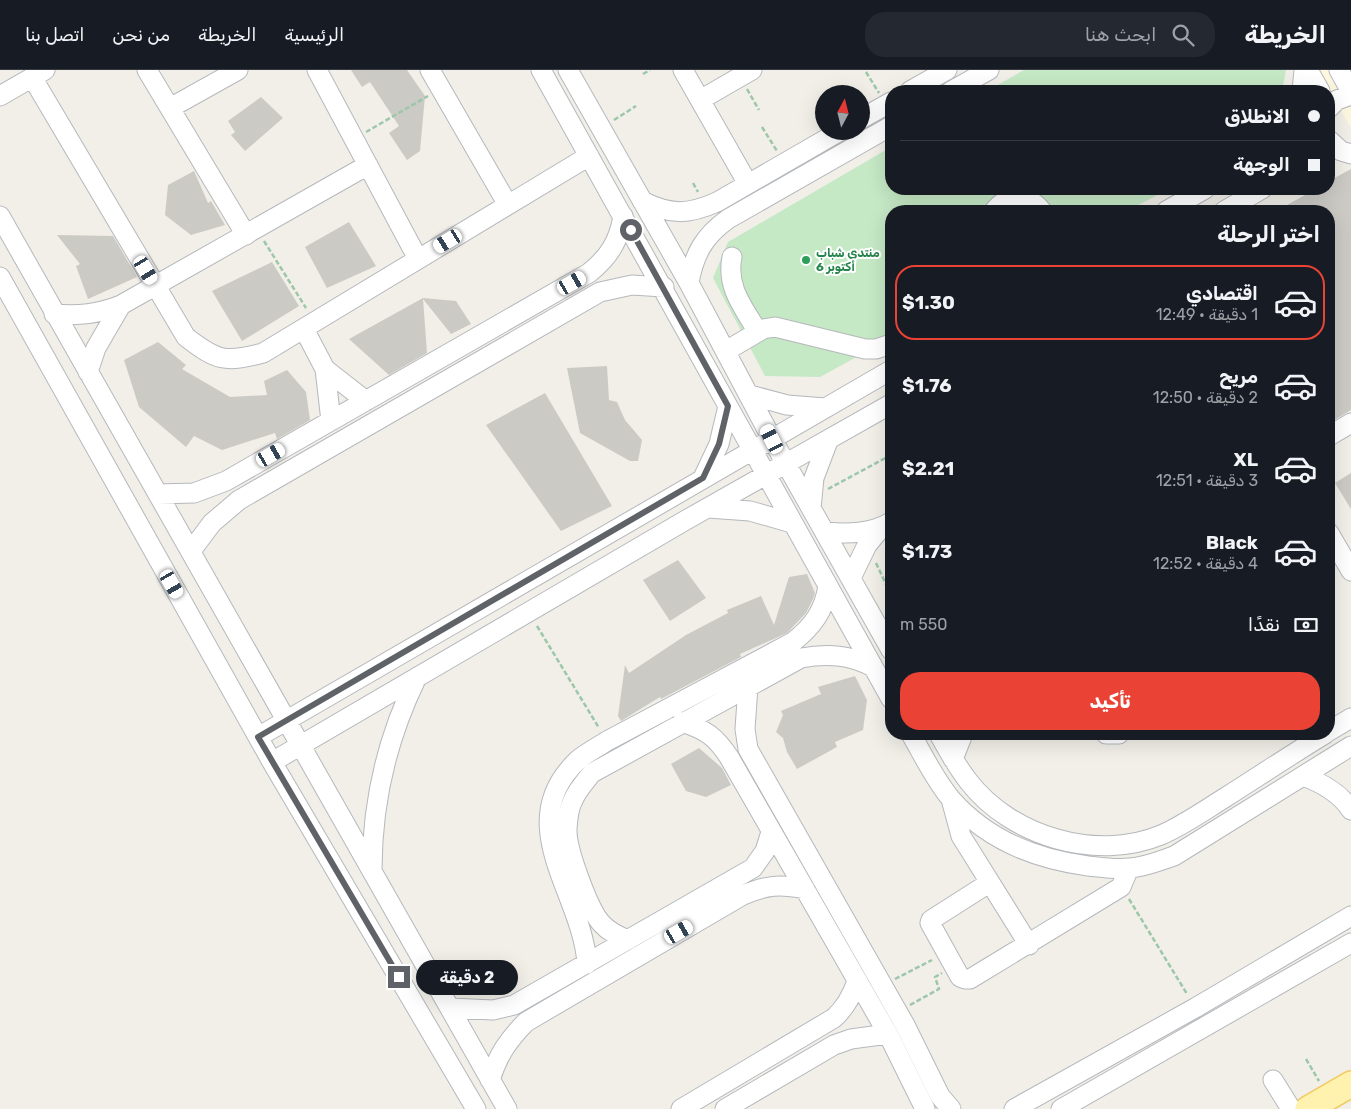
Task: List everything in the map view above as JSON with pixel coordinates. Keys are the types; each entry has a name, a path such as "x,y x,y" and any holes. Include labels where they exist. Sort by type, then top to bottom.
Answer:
{"main road":[{"path":"1318,1103 1351,1084"}],"street":[{"path":"147,70 251,232"},
{"path":"170,108 238,70"},
{"path":"317,70 418,259"},
{"path":"430,70 508,205"},
{"path":"541,70 664,288 751,450 885,688"},
{"path":"568,70 689,283 772,439 811,503 825,532 885,639"},
{"path":"683,70 748,184"},
{"path":"921,85 948,70"},
{"path":"962,85 989,70"},
{"path":"1303,85 1304,70"},
{"path":"1308,70 1317,85"},
{"path":"1335,102 1351,93 1338,70"},
{"path":"0,96 38,74 186,337 209,354 236,360 264,353 589,156"},
{"path":"700,100 746,74"},
{"path":"870,114 885,105"},
{"path":"689,283 696,255 712,231 728,219 885,129"},
{"path":"642,201 659,210 679,212 698,210 748,184 824,140"},
{"path":"54,314 77,316 100,313 121,305 368,165"},
{"path":"1177,205 1194,195"},
{"path":"1234,205 1252,195"},
{"path":"1001,205 1004,202 1018,198 1032,202 1035,205"},
{"path":"0,216 507,1109"},
{"path":"158,494 194,493 226,481 589,273 603,262 613,249 620,233 623,216"},
{"path":"732,257 730,280 734,292 758,332"},
{"path":"589,273 600,292"},
{"path":"0,277 272,762 476,1109"},
{"path":"191,551 212,523 239,500 600,292 632,285 664,288"},
{"path":"88,372 100,341 121,305"},
{"path":"309,326 325,369 331,421"},
{"path":"726,351 769,327 866,349 876,349 885,346"},
{"path":"325,369 366,401"},
{"path":"258,737 885,373"},
{"path":"750,395 787,405 825,408"},
{"path":"703,478 719,444 728,406"},
{"path":"272,762 706,508 885,408"},
{"path":"1335,432 1351,423"},
{"path":"811,503 819,459 828,441"},
{"path":"226,481 239,500"},
{"path":"706,508 750,512 792,523"},
{"path":"825,532 853,533 885,525"},
{"path":"851,578 867,545 885,526"},
{"path":"1335,543 1351,571"},
{"path":"586,964 580,902 567,832 569,810 578,790 598,769 748,687 797,650 806,631 818,618 825,602 828,586"},
{"path":"628,940 614,934 602,925 593,913 580,902 554,859 548,832 551,806 562,781 578,760 607,741 797,650 858,659 873,667"},
{"path":"372,872 373,827 380,782 391,739 417,677"},
{"path":"682,722 702,728 718,740 888,1034 924,1107 936,1108 941,1102 945,1102 897,1011 748,749 745,729 748,687"},
{"path":"915,740 950,798 974,822 999,839 1027,853 1056,862 1129,868 1150,865 1174,856 1351,746"},
{"path":"942,740 969,782 990,804 1014,821 1042,834 1061,840 1100,845 1130,843 1160,835 1204,810 1305,740"},
{"path":"953,759 961,740"},
{"path":"729,758 730,751 735,746 742,745 748,749"},
{"path":"1303,776 1318,781 1335,792 1351,810"},
{"path":"950,798 961,836 1029,945"},
{"path":"490,1080 497,1058 509,1038 526,1022 740,887 765,851 771,832"},
{"path":"989,883 930,920 960,976 970,979 1122,887 1129,868"},
{"path":"450,1008 471,1011 493,1010 514,1006 628,940 740,887 763,887 784,884 805,889"},
{"path":"1014,1109 1195,1008 1351,916"},
{"path":"1061,1109 1348,950"},
{"path":"681,1109 834,1018 845,1008 858,981"},
{"path":"514,1006 511,1012 513,1020 519,1023 526,1022"},
{"path":"822,1026 828,1025 834,1028 837,1039 834,1045"},
{"path":"725,1109 745,1102 834,1045 860,1037 888,1034"},
{"path":"1272,1080 1291,1109"}],"path":[{"path":"643,74 650,70"},
{"path":"866,72 885,98"},
{"path":"746,74 758,110"},
{"path":"354,139 441,88"},
{"path":"601,128 636,106"},
{"path":"762,126 784,163"},
{"path":"251,232 309,326"},
{"path":"811,503 885,458"},
{"path":"867,545 885,582"},
{"path":"528,612 607,741"},
{"path":"1122,887 1195,1008"},
{"path":"883,986 950,959"},
{"path":"897,1011 939,989 935,977 950,959"},
{"path":"1306,1059 1318,1103"}],"shaded area":[{"path":"1317,70 1351,70 1351,128 1335,101 1335,85 1326,85"}],"green space":[{"path":"1024,70 1286,70 1283,85 998,85"},
{"name":"منتدى شباب 6 أكتوبر","path":"885,150 885,195 1158,195 1138,205 885,205 885,341 820,377 765,376 713,278 728,242"}],"building":[{"path":"351,70 407,70 425,96 420,151 407,160 389,133 399,126 370,82 362,87"},
{"path":"261,97 283,118 245,151 231,135 235,132 228,121"},
{"path":"1351,169 1351,410 1335,419 1335,205 1287,205 1305,195 1335,195 1335,178"},
{"path":"194,171 208,203 211,201 225,225 191,235 165,215 168,185"},
{"path":"349,222 376,266 327,288 305,247"},
{"path":"57,235 113,236 137,277 88,299 76,266 80,264"},
{"path":"272,262 299,306 242,341 212,291"},
{"path":"423,298 456,301 471,324 451,334 423,299 427,353 389,375 349,339"},
{"path":"158,342 186,365 182,369 230,397 267,395 264,381 287,370 306,392 310,420 277,439 275,433 222,450 194,436 186,447 139,407 124,360"},
{"path":"607,366 609,400 617,402 625,420 642,440 638,461 630,461 580,433 567,368"},
{"path":"545,393 612,506 561,531 486,425"},
{"path":"1351,473 1351,509 1335,483"},
{"path":"678,560 706,598 670,621 643,580"},
{"path":"807,574 815,593 813,599 806,613 787,633 740,654 741,657 661,699 660,697 621,721 618,716 625,665 629,673 686,635 728,613 727,610 761,596 774,625 789,577"},
{"path":"855,676 867,700 863,730 835,742 837,747 797,769 787,752 783,738 776,732 783,715 781,711 821,694 818,687"},
{"path":"699,748 722,768 731,785 706,797 686,791 671,764"}],"place":[{"name":"منتدى شباب 6 أكتوبر","path":"806,260"}],"route":[{"path":"399,977 258,737 703,478 719,444 728,406 631,230"}]}
